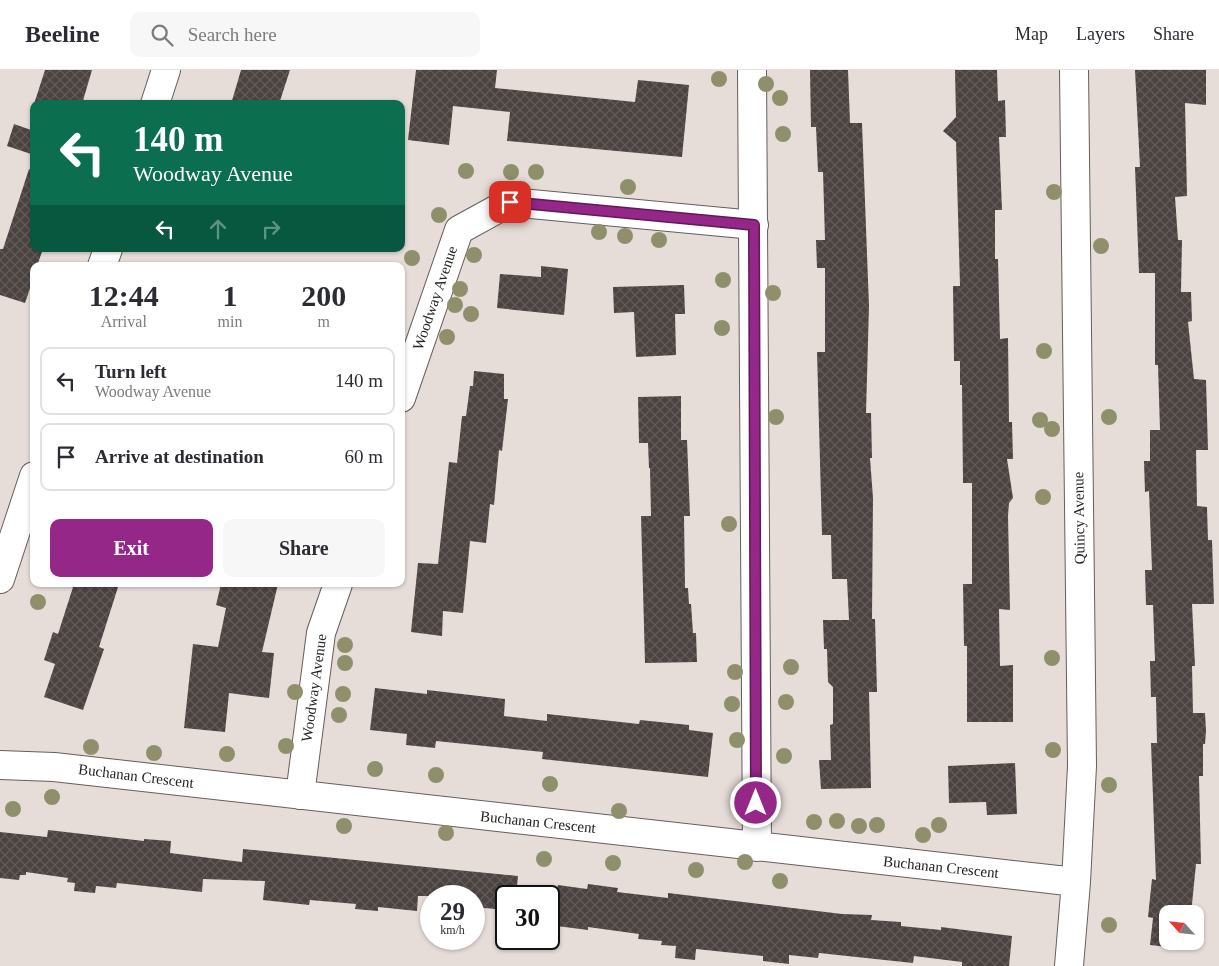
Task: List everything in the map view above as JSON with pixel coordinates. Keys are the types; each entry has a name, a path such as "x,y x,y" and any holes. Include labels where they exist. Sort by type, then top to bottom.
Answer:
{"street":[{"path":"156,100 166,70"},
{"path":"752,70 756,847"},
{"name":"Quincy Avenue","path":"1069,966 1076,882 1082,766 1074,70"},
{"name":"Woodway Avenue","path":"405,386 459,230 510,202 754,225"},
{"path":"0,579 30,488"},
{"name":"Woodway Avenue","path":"300,795 321,633 337,587"},
{"name":"Buchanan Crescent","path":"0,765 54,767 1076,882"}],"building":[{"path":"45,70 92,70 83,100 35,100"},
{"path":"241,70 290,70 280,100 232,100"},
{"path":"416,70 497,70 495,88 635,102 638,80 689,85 682,157 507,141 510,112 453,106 449,145 408,140"},
{"path":"810,70 848,70 850,123 862,123 869,306 866,413 871,413 872,458 870,458 873,498 872,619 875,619 877,692 869,692 871,788 821,789 819,760 831,760 830,725 833,724 833,687 828,682 827,649 824,649 823,620 849,620 847,579 832,579 831,535 822,535 817,352 825,352 825,268 817,268 816,240 825,240 823,172 818,172 816,127 811,127"},
{"path":"955,70 997,70 998,101 1005,100 1006,137 999,137 1002,210 995,210 995,259 998,259 1000,339 1008,338 1009,422 1012,422 1013,459 1007,459 1013,498 1009,503 1008,516 1010,610 999,609 1000,666 1013,665 1013,722 967,722 967,646 964,646 963,584 972,584 972,483 963,483 962,385 960,385 960,361 954,361 953,286 960,286 956,142 943,131 956,117"},
{"path":"1135,70 1206,70 1206,105 1185,103 1187,196 1175,197 1178,240 1182,240 1181,292 1191,292 1192,321 1188,322 1194,379 1206,380 1208,450 1196,450 1197,506 1207,507 1208,540 1212,540 1214,604 1192,604 1195,666 1192,666 1193,713 1205,713 1206,731 1205,744 1203,744 1203,776 1199,776 1201,864 1196,864 1192,905 1159,905 1159,946 1150,945 1153,918 1148,917 1152,879 1156,880 1151,743 1157,743 1156,697 1151,697 1150,661 1155,661 1153,605 1146,605 1145,570 1152,570 1149,491 1145,492 1144,461 1150,461 1150,430 1160,430 1158,365 1155,365 1155,273 1139,273 1135,167 1140,167"},
{"path":"14,124 30,130 30,154 7,146"},
{"path":"30,169 30,252 42,252 38,262 30,262 30,289 25,303 0,295 0,249 3,249"},
{"path":"541,266 568,269 564,315 497,308 500,274 541,277"},
{"path":"684,285 685,314 675,314 676,355 636,357 634,312 614,313 613,287"},
{"path":"474,371 504,374 504,399 508,399 502,451 499,450 494,505 490,504 486,543 470,541 463,613 443,611 442,636 411,632 418,563 438,564 449,462 457,463 462,416 466,416 470,386 473,386"},
{"path":"681,396 681,440 687,440 690,516 684,516 685,588 688,588 689,604 691,604 693,633 696,633 697,662 645,663 641,516 651,516 650,468 648,443 639,443 638,397"},
{"path":"73,587 118,587 99,647 104,649 83,710 44,697 55,664 44,660 53,632 58,634"},
{"path":"220,587 277,587 262,652 274,653 269,698 229,693 225,732 184,728 193,644 218,647 226,608 216,605"},
{"path":"375,688 427,694 427,690 505,699 504,716 547,721 547,714 639,724 640,720 689,725 689,730 713,733 708,777 542,759 543,752 436,741 435,748 406,745 407,734 370,730"},
{"path":"1015,763 1017,814 987,815 986,802 949,803 948,766"},
{"path":"48,830 144,841 144,839 171,841 170,853 242,862 243,849 518,876 517,885 495,885 495,909 485,908 485,885 420,885 417,911 378,907 378,911 355,909 356,904 310,900 309,905 263,900 265,881 203,879 202,892 117,883 116,888 96,886 95,893 74,891 75,883 67,882 68,878 26,872 26,875 20,875 19,880 0,878 0,832 47,837"},
{"path":"588,884 618,888 617,892 668,898 668,893 842,914 872,915 871,920 901,922 901,926 941,930 941,927 1012,936 1009,966 962,966 962,962 914,956 913,963 819,953 818,958 789,955 789,964 763,961 763,956 696,949 695,960 675,958 676,946 661,945 662,941 638,939 639,934 588,927 588,930 560,926 560,885 587,889"}],"route":[{"path":"510,202 754,225 756,803"}]}
